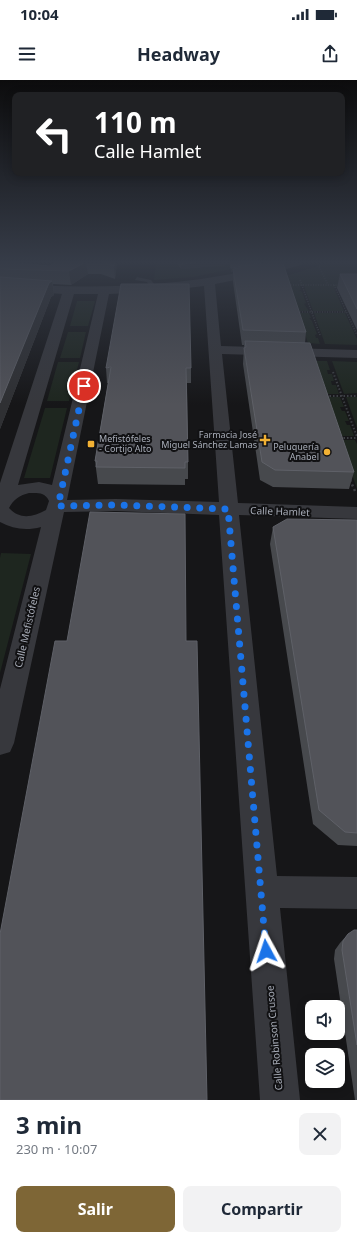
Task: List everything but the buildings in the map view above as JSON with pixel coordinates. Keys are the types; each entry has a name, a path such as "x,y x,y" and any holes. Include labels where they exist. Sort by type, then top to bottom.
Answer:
{"street":[{"path":"1,506 20,489 30,487 49,490 55,494 57,506 46,518 35,522 22,523 11,521 4,516 1,506 63,311"},
{"name":"Calle Mefistófeles","path":"0,743 57,506 100,311"},
{"name":"Calle Robinson Crusoe","path":"211,311 280,1100"},
{"path":"215,350 357,354"},
{"name":"Calle Hamlet","path":"57,506 116,505 357,513"},
{"path":"261,892 357,893"}],"path":[{"path":"297,318 295,312 346,312 357,335"},
{"path":"311,312 357,437 336,438"},
{"path":"322,396 357,396"},
{"path":"349,476 353,491 357,491"}],"shaded area":[{"path":"74,311 92,311 88,326 70,326"},
{"path":"313,311 344,311 313,311"},
{"path":"298,313 309,313 311,318 309,318 312,321 317,334 315,335 316,338 318,338 320,344 308,343"},
{"path":"314,313 345,313 357,339 357,345 325,344"},
{"path":"68,332 86,332 80,358 60,358"},
{"path":"314,361 327,361 330,370 327,370 328,374 332,374 334,381 331,381 332,385 336,385 339,394 325,394"},
{"path":"332,361 357,362 357,393 344,394"},
{"path":"58,362 79,362 69,401 47,401"},
{"path":"326,397 340,397 344,407 340,407 342,411 345,411 349,421 345,421 347,425 350,425 354,436 339,436"},
{"path":"346,397 357,397 357,428"},
{"path":"45,408 67,408 50,478 24,478"},
{"path":"340,440 355,440 357,444 357,489"},
{"path":"1,553 31,554 0,673 0,558"}],"place":[{"name":"Farmacia José Miguel Sánchez Lamas","path":"265,440"},
{"name":"Mefistófeles - Cortijo Alto","path":"91,444"},
{"name":"Peluquería Anabel","path":"327,452"}],"route":[{"path":"84,386 58,500 58,506 116,505 228,509 266,951"}]}
